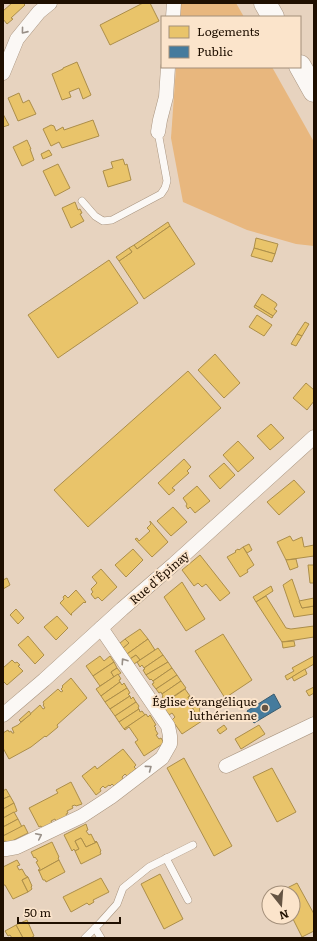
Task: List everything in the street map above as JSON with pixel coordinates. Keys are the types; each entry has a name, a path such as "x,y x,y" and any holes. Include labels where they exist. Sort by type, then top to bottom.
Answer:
{"highway":[{"path":"265,3 272,16"},
{"path":"301,68 314,91"}],"street":[{"path":"3,73 17,39 39,12 50,3"},
{"path":"173,16 174,3"},
{"path":"158,132 166,97 168,68"},
{"name":"Rue d'Épinay","path":"3,715 314,438"},
{"path":"3,849 17,847 82,816 111,797 162,758 170,744 168,726 101,628"},
{"path":"226,766 314,724"}],"lane":[{"path":"82,201 95,216 103,221 112,220 160,194 165,188 166,181 158,132"},
{"path":"85,938 117,904 123,888 149,867 193,845"},
{"path":"166,858 188,900"},
{"path":"95,928 101,938"}],"shaded area":[{"path":"181,3 236,3 243,16 180,16"},
{"path":"176,68 273,68 314,142 314,246 296,244 247,230 183,202 171,138"}],"building: Logements":[{"path":"12,3 23,3 25,5 11,18 13,19 7,24 3,19 3,11"},
{"path":"143,3 150,3 159,21 110,45 100,25"},
{"path":"77,62 91,95 83,99 79,88 69,92 71,97 62,100 52,74"},
{"path":"19,93 23,103 29,100 36,114 18,121 8,98"},
{"path":"3,114 9,125 3,127"},
{"path":"93,120 99,136 62,148 59,142 51,146 43,129 51,125 54,126 56,131 63,127 64,130"},
{"path":"27,140 34,160 22,166 13,147"},
{"path":"49,150 52,155 43,159 41,154"},
{"path":"123,159 125,165 127,164 131,180 108,187 103,171 113,168 111,162"},
{"path":"58,164 70,188 55,196 43,171"},
{"path":"75,202 78,210 80,209 82,213 80,214 84,221 71,228 62,208"},
{"path":"168,222 170,226 137,249 134,245"},
{"path":"170,226 195,264 144,299 119,261 132,252 129,248 134,245 137,249"},
{"path":"256,238 278,244 275,254 254,248"},
{"path":"129,248 132,252 119,261 116,257"},
{"path":"254,248 275,254 272,262 251,256"},
{"path":"109,260 138,303 58,358 28,315"},
{"path":"262,294 277,305 274,309 277,311 273,316 255,305"},
{"path":"255,305 273,316 272,318 254,307"},
{"path":"257,315 272,325 264,336 249,327"},
{"path":"305,322 309,324 302,336 297,334"},
{"path":"297,334 302,336 296,346 291,344"},
{"path":"215,354 240,383 224,398 198,370"},
{"path":"188,371 221,408 88,527 54,490"},
{"path":"306,383 314,390 314,401 307,410 293,398"},
{"path":"271,424 284,438 270,450 257,436"},
{"path":"238,441 254,458 238,472 223,455"},
{"path":"184,459 191,467 187,471 189,473 172,488 175,490 169,495 158,483"},
{"path":"224,463 235,475 220,489 209,476"},
{"path":"294,480 305,492 279,515 267,502"},
{"path":"197,486 210,501 195,513 190,507 188,509 183,498"},
{"path":"173,507 187,522 171,536 157,521"},
{"path":"150,521 168,542 152,557 135,539 137,538 139,541 150,531 147,528 151,524"},
{"path":"290,536 293,541 302,537 304,547 314,545 314,556 286,560 277,542"},
{"path":"249,544 252,550 247,553 243,547"},
{"path":"243,547 254,565 247,570 248,572 240,577 227,557"},
{"path":"133,549 143,560 126,577 115,565"},
{"path":"200,555 230,593 220,601 206,584 202,587 198,583 194,586 182,570"},
{"path":"296,559 298,567 290,570 286,560"},
{"path":"308,565 314,565 314,583 310,583"},
{"path":"101,569 117,587 102,601 98,597 95,599 91,594 93,592 91,589 97,583 92,577"},
{"path":"7,578 10,585 3,589 3,580"},
{"path":"292,579 302,608 314,606 314,614 294,617 283,585"},
{"path":"182,582 205,619 186,631 164,597"},
{"path":"271,586 273,591 256,602 253,597"},
{"path":"76,590 86,602 84,602 71,615 60,603 64,599 63,597 65,595 68,598"},
{"path":"266,596 286,628 291,629 314,626 314,637 282,642 256,602"},
{"path":"314,598 314,606 302,608 299,601"},
{"path":"16,609 24,618 18,624 10,615"},
{"path":"57,616 68,628 56,640 44,627"},
{"path":"140,629 148,639 127,654 123,648 129,643 125,639"},
{"path":"223,634 252,680 225,698 195,651"},
{"path":"28,636 44,655 35,664 18,645"},
{"path":"125,639 129,643 123,648 120,643"},
{"path":"148,639 155,650 140,660 136,655 130,659 127,654"},
{"path":"294,641 295,646 283,648 282,642"},
{"path":"158,648 163,655 144,668 142,665 140,667 137,662"},
{"path":"136,655 140,660 134,664 130,659"},
{"path":"163,655 168,662 146,675 143,670 145,669 144,668"},
{"path":"100,656 104,661 110,656 114,662 93,676 86,666"},
{"path":"314,656 314,664 287,680 285,676 294,671 292,668"},
{"path":"12,660 20,665 18,666 23,671 7,685 3,681 3,668"},
{"path":"114,662 117,668 111,672 114,677 100,686 93,676"},
{"path":"168,662 172,668 153,681 146,675"},
{"path":"117,668 121,673 114,677 111,672"},
{"path":"172,668 177,675 156,689 152,684 154,683 153,681"},
{"path":"305,669 307,674 294,681 292,677"},
{"path":"118,674 121,679 119,680 120,682 101,696 96,689"},
{"path":"177,675 181,681 162,694 161,692 159,693 156,689"},
{"path":"71,678 87,698 46,737 45,736 31,747 9,759 3,748 3,733 8,730 9,732 11,731 14,733 12,728 18,725 40,705 43,709 45,708 43,702 58,689 61,692 63,691 61,689 63,687 62,686"},
{"path":"181,681 186,688 165,702 162,694"},
{"path":"120,682 122,685 124,683 127,688 105,702 101,696"},
{"path":"314,687 314,693 309,696 306,691"},
{"path":"127,688 130,696 110,709 105,702"},
{"path":"185,689 190,696 188,697 198,720 204,717 205,719 182,734 172,720 175,717 172,713 169,715 162,705"},
{"path":"130,696 131,699 133,697 136,702 115,716 110,709"},
{"path":"190,696 204,717 198,720 188,697"},
{"path":"136,702 139,709 119,722 115,716"},
{"path":"139,709 140,712 142,711 145,715 124,729 119,722"},
{"path":"29,711 31,714 21,722 19,720"},
{"path":"146,714 148,717 150,715 156,725 154,726 158,734 156,735 159,739 161,738 164,743 144,756 135,742 138,740 129,727 125,730 124,729"},
{"path":"224,725 227,729 220,734 217,730"},
{"path":"259,725 265,734 241,749 235,739"},
{"path":"123,749 136,765 134,767 136,769 127,776 125,774 122,777 123,779 114,786 112,784 105,788 103,786 100,789 101,791 96,795 82,776 95,766 97,769"},
{"path":"184,758 232,846 214,856 167,768"},
{"path":"272,768 296,812 277,822 253,777"},
{"path":"71,782 82,804 72,806 73,808 67,811 67,816 56,821 55,819 51,821 52,823 42,828 41,826 39,827 29,808 58,793 56,790"},
{"path":"6,789 10,796 3,799 3,791"},
{"path":"10,796 14,803 3,809 3,799"},
{"path":"14,803 17,811 3,818 3,809"},
{"path":"14,812 18,819 3,827 3,818"},
{"path":"18,819 22,827 3,836 3,827"},
{"path":"86,824 88,830 86,831 89,835 91,834 95,842 97,842 86,847 81,838 75,841 79,849 75,851 74,849 72,851 64,835"},
{"path":"24,825 28,833 8,843 6,841 4,842 3,836"},
{"path":"81,838 86,847 97,842 101,854 81,864 75,851 79,849 75,841"},
{"path":"52,842 59,860 39,871 38,870 40,869 36,862 38,861 35,857 34,858 31,852"},
{"path":"17,860 20,865 17,866 19,870 22,869 28,877 22,880 28,892 13,899 3,884 3,867"},
{"path":"59,860 65,872 46,882 43,880 39,871"},
{"path":"160,874 183,919 164,929 141,884"},
{"path":"28,877 32,889 28,892 22,880"},
{"path":"101,878 109,892 93,900 94,902 89,905 87,903 71,912 63,897"},
{"path":"301,890 314,914 314,931 302,937 296,925 301,925"},
{"path":"27,920 34,936 31,938 23,938 16,925"},
{"path":"16,925 23,938 12,938 10,935 8,936 5,931"}],"building: Public":[{"name":"Église évangélique luthérienne","path":"274,694 281,707 254,723 247,711"}],"place":[{"name":"Église évangélique luthérienne","path":"265,708"}]}
